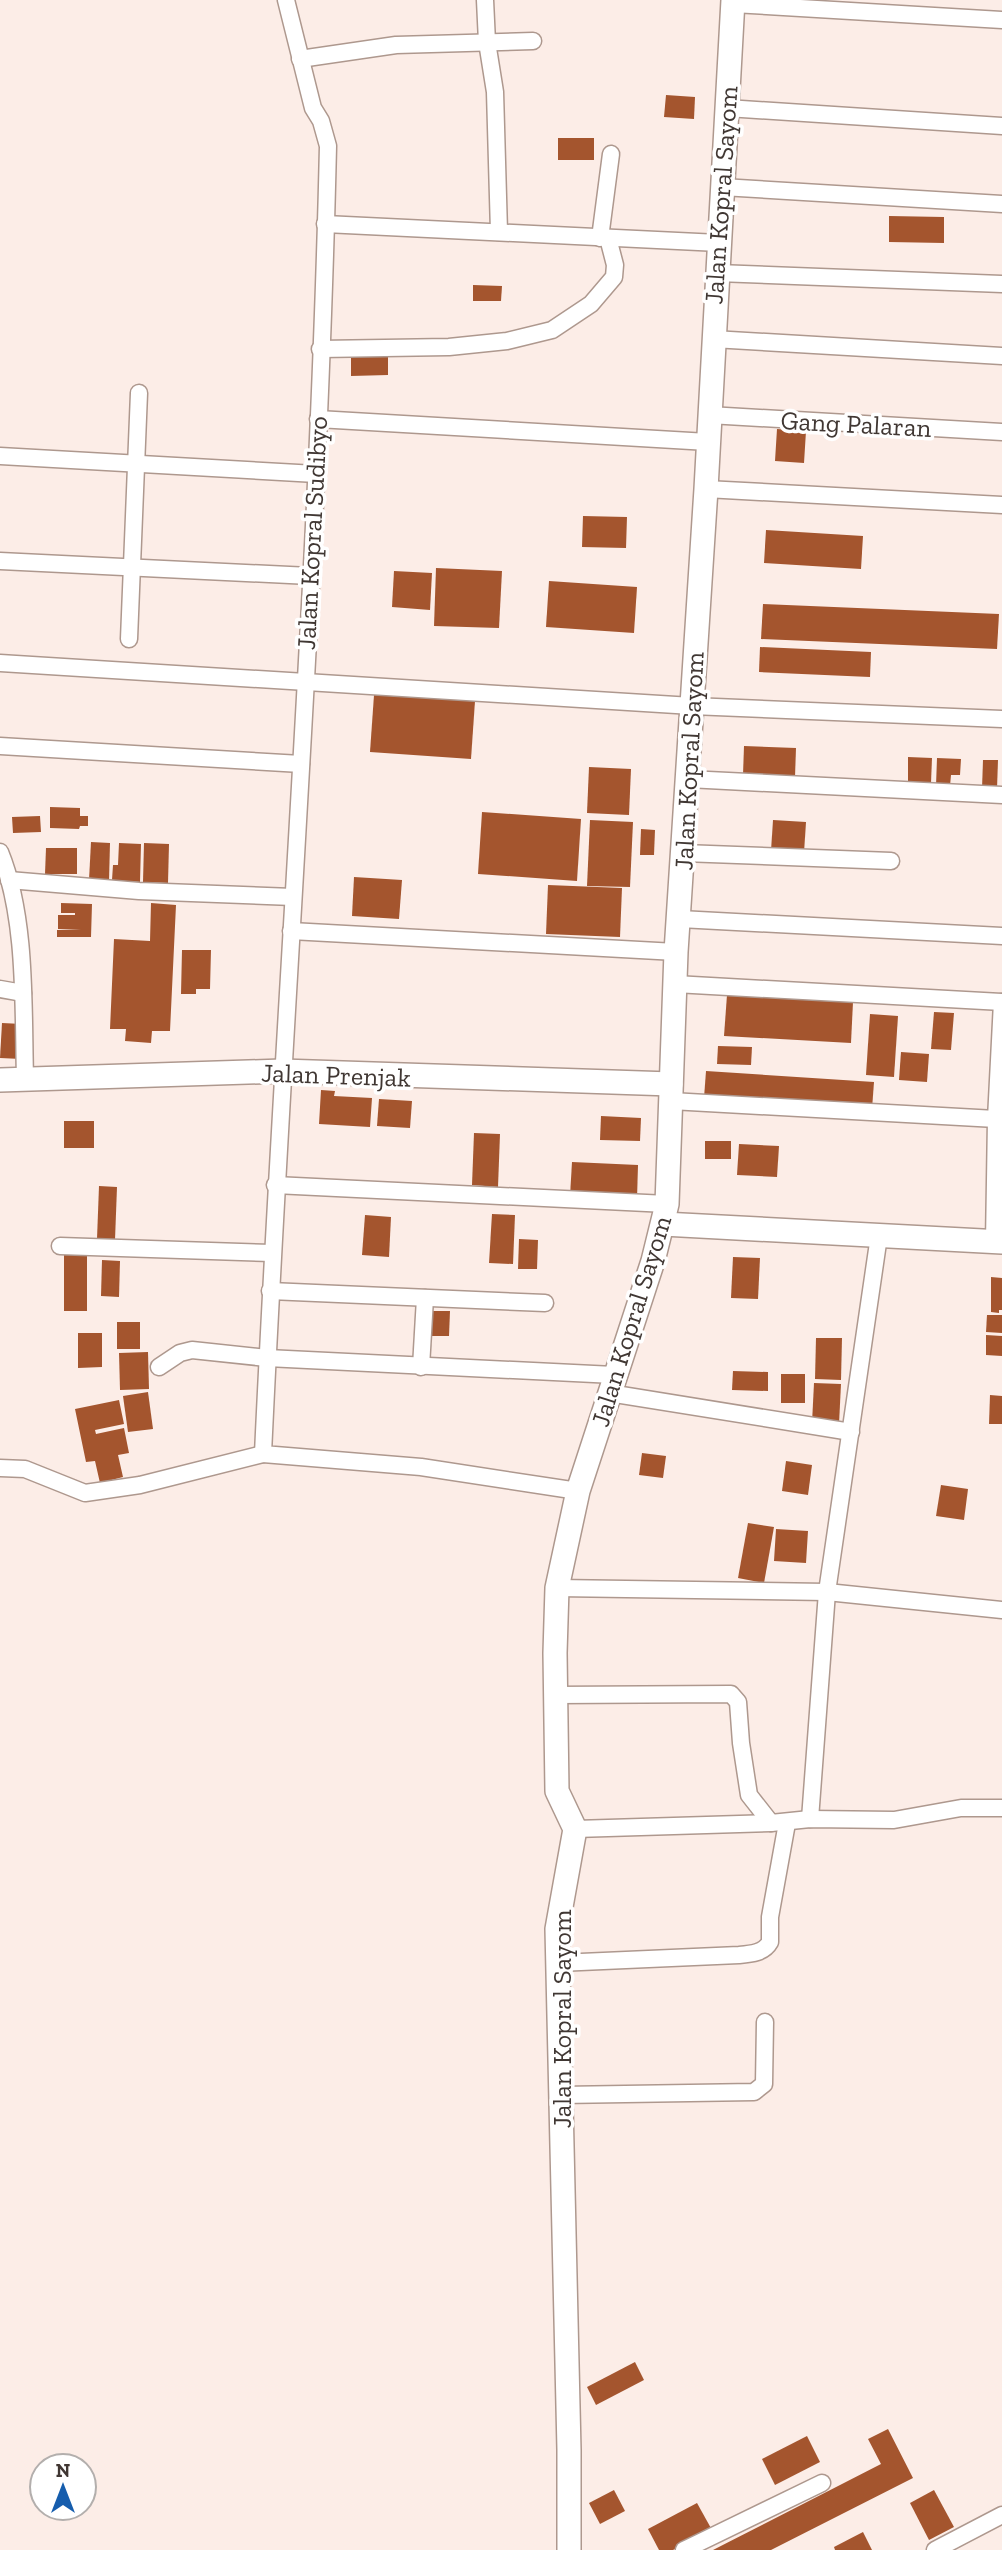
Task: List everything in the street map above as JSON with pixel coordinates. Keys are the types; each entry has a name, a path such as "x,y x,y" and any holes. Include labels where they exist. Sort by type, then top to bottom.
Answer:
{"street":[{"name":"Jalan Kopral Sudibyo","path":"263,1454 275,1185 316,474 328,146 321,121 313,108 285,0"},
{"path":"485,0 487,42 495,92 499,233"},
{"path":"733,2 1002,20"},
{"name":"Jalan Kopral Sayom","path":"569,2550 557,1929 575,1829 557,1791 557,1588 578,1491 665,1214 676,952 706,489 733,2"},
{"path":"300,59 397,45 533,41"},
{"path":"727,108 1002,126"},
{"path":"320,349 449,347 507,341 552,330 591,304 614,277 615,265 604,238 611,153"},
{"path":"722,187 1002,204"},
{"path":"326,224 719,243"},
{"path":"717,273 1002,284"},
{"path":"713,340 1002,356"},
{"path":"129,639 139,393"},
{"name":"Gang Palaran","path":"709,415 1002,432"},
{"path":"318,419 708,442"},
{"path":"0,456 316,474"},
{"path":"706,489 1002,505"},
{"path":"0,561 310,576"},
{"path":"0,663 692,706 1002,719"},
{"path":"0,746 300,764"},
{"path":"688,779 1002,795"},
{"path":"683,853 891,861"},
{"path":"1,855 15,904 23,993 25,1078"},
{"path":"9,880 139,891 293,897"},
{"path":"680,919 1002,936"},
{"path":"291,931 676,952"},
{"path":"275,1185 665,1214 879,1236 998,1242 996,1119 1000,1092 1002,1002 675,984"},
{"path":"0,989 23,993"},
{"name":"Jalan Prenjak","path":"0,1080 282,1071 671,1093"},
{"path":"671,1093 996,1119"},
{"path":"810,1819 827,1592 879,1236"},
{"path":"60,1246 272,1254"},
{"path":"270,1291 545,1303"},
{"path":"421,1367 425,1298"},
{"path":"159,1367 180,1353 192,1350 611,1384 850,1432"},
{"path":"0,1468 24,1469 85,1493 140,1485 263,1454 421,1467 578,1491"},
{"path":"557,1588 827,1592 1002,1610"},
{"path":"555,1695 731,1695 738,1702 749,1795 779,1823"},
{"path":"575,1829 779,1823 810,1819 894,1820 961,1808 1002,1808"},
{"path":"558,1963 739,1955 764,1949 770,1942 779,1823"},
{"path":"561,2095 754,2092 764,2084 765,2022"},
{"path":"684,2550 822,2483"},
{"path":"935,2550 1002,2515"}],"building":[{"path":"666,95 695,97 694,119 664,117"},
{"path":"558,138 594,138 594,160 558,160"},
{"path":"889,216 944,217 944,243 889,242"},
{"path":"473,285 502,286 501,301 473,301"},
{"path":"351,354 388,354 388,375 351,376"},
{"path":"777,429 806,431 804,463 775,461"},
{"path":"583,516 627,517 626,548 582,547"},
{"path":"766,530 863,536 861,569 764,563"},
{"path":"436,568 502,571 499,628 434,626"},
{"path":"394,571 432,573 430,610 392,607"},
{"path":"549,581 637,587 634,633 546,627"},
{"path":"763,604 999,614 997,649 761,639"},
{"path":"760,647 871,652 870,677 759,672"},
{"path":"374,695 475,701 471,759 370,752"},
{"path":"744,746 796,748 795,777 743,775"},
{"path":"908,757 932,758 931,783 908,783"},
{"path":"937,758 961,759 960,775 951,775 950,786 936,786"},
{"path":"983,760 998,760 997,789 982,789"},
{"path":"589,767 631,769 629,815 587,813"},
{"path":"50,807 80,808 80,816 88,816 88,826 80,826 79,829 50,828"},
{"path":"482,812 581,819 577,881 478,874"},
{"path":"40,816 41,832 13,833 12,817"},
{"path":"590,820 633,822 630,887 587,886"},
{"path":"773,820 806,822 804,853 771,851"},
{"path":"641,829 655,830 654,855 640,855"},
{"path":"91,842 110,843 109,881 89,880"},
{"path":"119,843 141,844 140,882 126,881 126,886 117,886 117,880 112,880 113,865 118,865"},
{"path":"144,843 169,844 168,883 143,882"},
{"path":"46,848 77,848 77,874 45,874"},
{"path":"354,877 402,880 399,919 352,916"},
{"path":"548,885 622,888 620,937 546,934"},
{"path":"61,903 92,904 91,937 57,937 57,930 81,930 58,929 58,915 75,915 61,913"},
{"path":"151,903 176,905 170,1031 152,1031 151,1043 125,1041 126,1029 110,1029 114,939 150,941"},
{"path":"182,950 211,950 210,989 196,989 196,994 181,994"},
{"path":"727,995 853,1002 851,1043 724,1036"},
{"path":"934,1012 954,1013 951,1050 931,1049"},
{"path":"870,1014 898,1016 894,1077 866,1075"},
{"path":"2,1023 22,1024 21,1059 0,1058"},
{"path":"718,1046 752,1047 751,1065 717,1064"},
{"path":"901,1052 929,1054 927,1082 899,1080"},
{"path":"706,1071 874,1082 872,1109 704,1098"},
{"path":"321,1090 335,1091 334,1096 372,1098 370,1127 319,1124"},
{"path":"379,1099 412,1101 410,1128 377,1126"},
{"path":"601,1116 641,1118 640,1141 600,1140"},
{"path":"64,1121 94,1121 94,1148 64,1148"},
{"path":"474,1133 500,1134 498,1187 472,1185"},
{"path":"705,1141 731,1141 731,1159 705,1159"},
{"path":"739,1144 779,1146 777,1177 737,1175"},
{"path":"572,1162 638,1165 637,1199 570,1196"},
{"path":"99,1186 117,1187 115,1240 97,1239"},
{"path":"492,1214 515,1215 513,1264 489,1263"},
{"path":"365,1215 391,1217 389,1257 362,1255"},
{"path":"519,1239 538,1240 537,1269 518,1269"},
{"path":"64,1253 87,1253 87,1311 64,1311"},
{"path":"733,1257 760,1258 758,1299 731,1298"},
{"path":"102,1260 120,1261 119,1297 101,1296"},
{"path":"991,1277 1002,1278 1002,1310 999,1310 999,1313 991,1312"},
{"path":"427,1311 450,1311 449,1336 427,1336"},
{"path":"987,1315 1002,1315 1002,1333 986,1332"},
{"path":"117,1322 140,1322 140,1349 117,1349"},
{"path":"78,1333 102,1333 102,1367 78,1368"},
{"path":"986,1335 1002,1336 1002,1356 986,1355"},
{"path":"816,1338 842,1338 841,1380 815,1379"},
{"path":"148,1352 149,1389 120,1390 119,1353"},
{"path":"733,1371 768,1372 768,1391 732,1390"},
{"path":"781,1374 805,1374 805,1403 781,1403"},
{"path":"814,1383 841,1384 839,1424 812,1423"},
{"path":"148,1392 153,1429 128,1432 123,1396"},
{"path":"990,1395 1002,1396 1002,1424 989,1424"},
{"path":"119,1400 124,1424 95,1430 96,1434 124,1428 129,1453 118,1455 123,1477 100,1483 95,1461 86,1462 75,1409"},
{"path":"642,1453 666,1456 663,1478 639,1475"},
{"path":"786,1461 812,1465 808,1495 782,1491"},
{"path":"941,1485 968,1489 964,1520 936,1516"},
{"path":"748,1523 774,1527 764,1583 738,1578"},
{"path":"776,1529 808,1531 806,1563 774,1561"},
{"path":"635,2362 644,2380 596,2405 587,2387"},
{"path":"888,2429 913,2478 771,2550 713,2550 881,2464 868,2439"},
{"path":"807,2436 820,2462 775,2485 762,2459"},
{"path":"614,2490 625,2511 600,2524 589,2503"},
{"path":"934,2490 954,2527 929,2540 910,2503"},
{"path":"697,2503 712,2530 673,2550 659,2550 648,2529"},
{"path":"863,2532 872,2550 835,2550 834,2547"}]}
